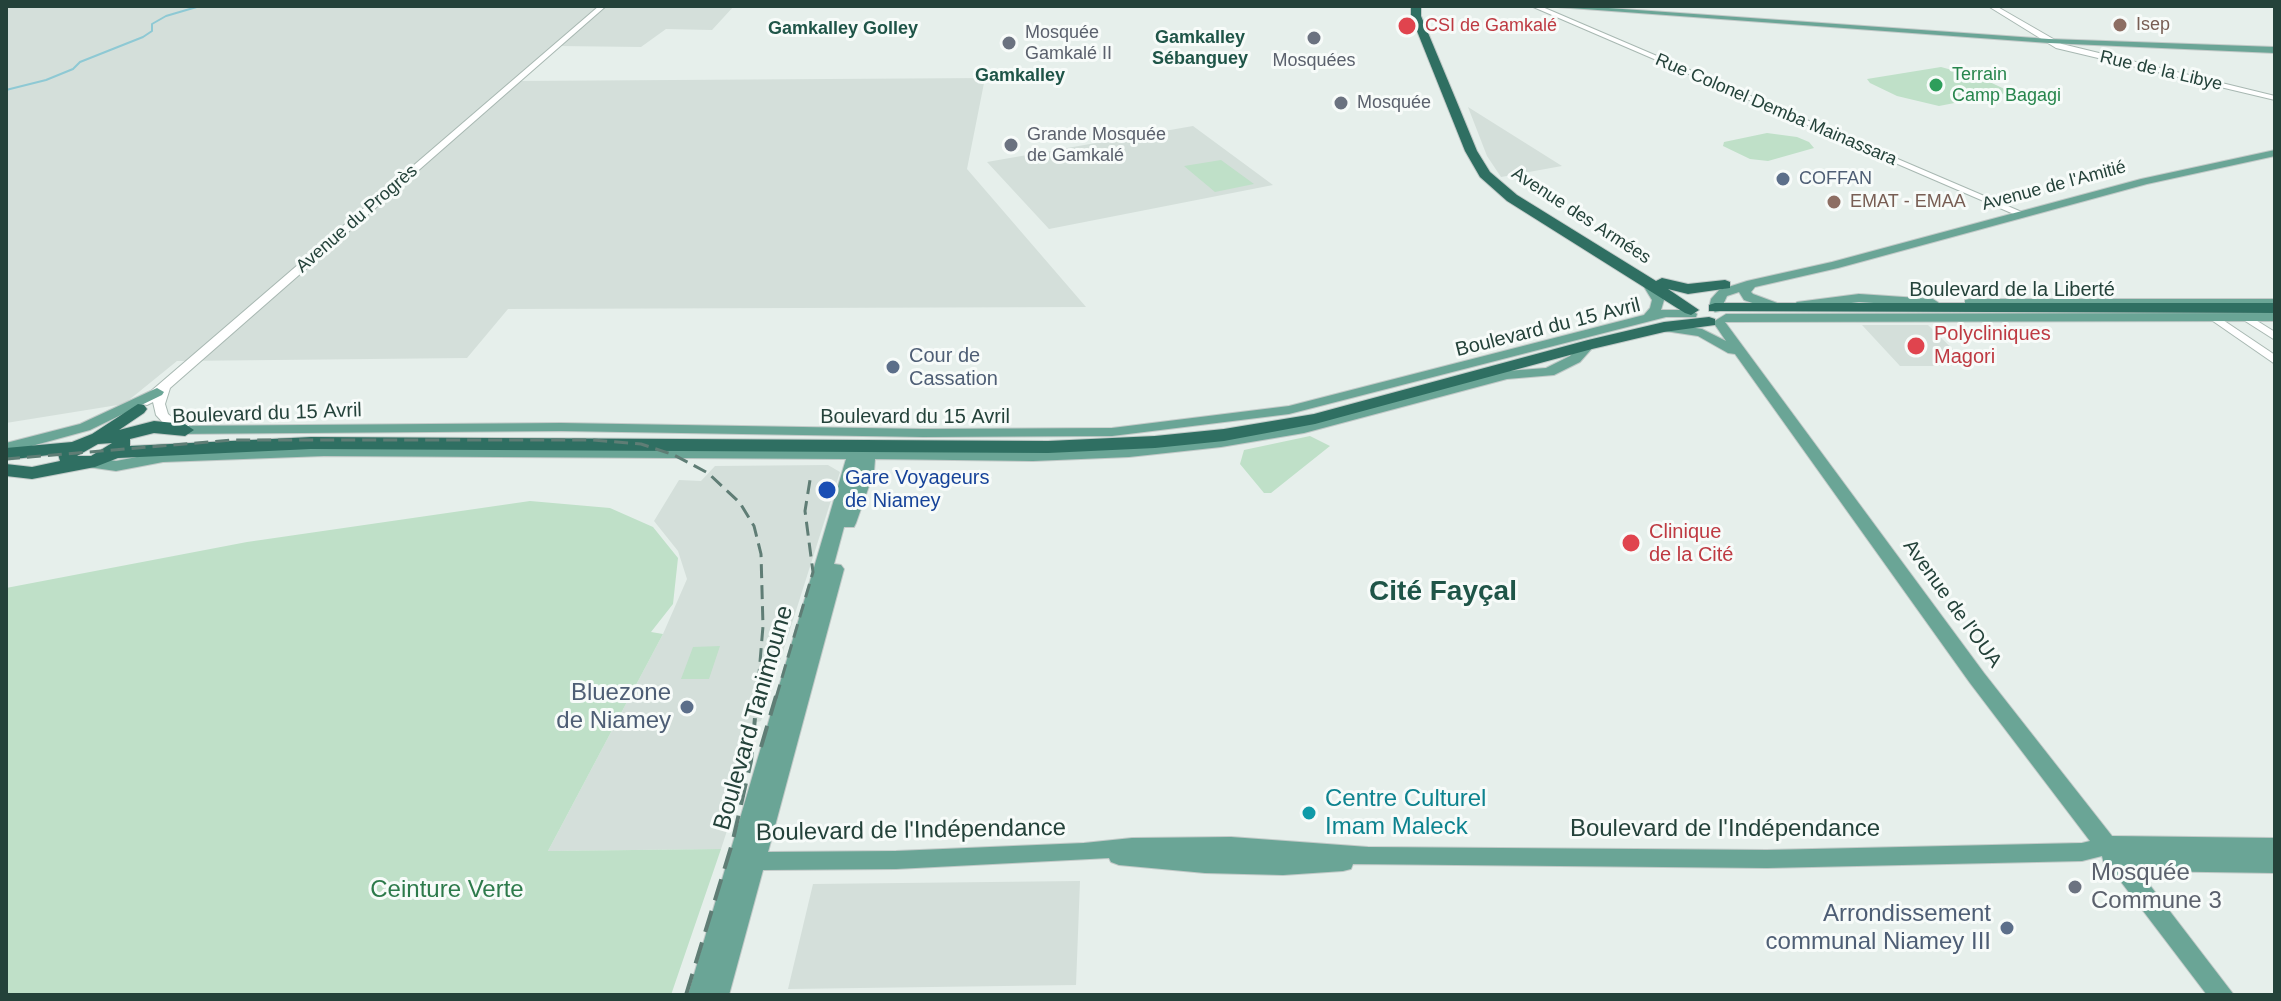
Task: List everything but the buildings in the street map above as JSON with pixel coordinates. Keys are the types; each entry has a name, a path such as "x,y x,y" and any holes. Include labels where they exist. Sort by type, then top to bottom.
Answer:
{"highway":[{"name":"Avenue des Armées","path":"1418,6 1480,150 1496,177 1520,197 1709,315"},
{"path":"1652,282 1688,289 1725,285"},
{"name":"Boulevard de la Liberté","path":"1709,315 1782,309 2275,310"},
{"name":"Boulevard de la Liberté","path":"1709,315 2275,310"},
{"name":"Boulevard du 15 Avril","path":"6,454 325,433 908,440 1116,438 1209,430 1296,416 1647,322 1709,315"},
{"name":"Boulevard du 15 Avril","path":"6,464 94,449 289,443 1048,447 1155,442 1246,432 1315,419 1588,345 1647,322 1709,315"},
{"path":"94,449 138,409"},
{"path":"6,470 32,473 154,427 187,430"},
{"path":"30,444 65,439 120,461 163,457"}],"main road":[{"path":"1549,9 1568,7 2049,41 2275,50"},
{"name":"Avenue de l'Amitié","path":"1709,315 1723,293 1751,284 1834,265 2145,181 2273,154"},
{"path":"1652,282 1658,300 1647,322 1702,333 1742,357 1743,339 1765,322"},
{"path":"1751,284 1745,292 1748,297 1782,309"},
{"name":"Avenue de l'Amitié","path":"1725,285 1751,284"},
{"path":"1709,315 1712,292 1725,285"},
{"name":"Boulevard de la Liberté","path":"1749,313 1782,309"},
{"name":"Boulevard de la Liberté","path":"1709,315 2246,317 2275,310"},
{"name":"Boulevard de la Liberté","path":"1709,315 1765,322 1799,317"},
{"name":"Avenue de l'OUA","path":"1709,315 1977,678 2222,995"},
{"name":"Boulevard du 15 Avril","path":"187,430 561,427 876,433 1112,432 1228,420 1300,408 1647,322"},
{"name":"Boulevard du 15 Avril","path":"163,457 324,451 826,453 858,469 897,454 1089,454 1221,442 1304,429 1507,375 1549,372 1575,359 1588,345"},
{"path":"6,448 52,438 102,420 161,389"},
{"path":"52,438 74,435 94,449"},
{"name":"Boulevard Tanimoune","path":"717,995 747,861 858,469"},
{"name":"Boulevard de l'Indépendance","path":"2114,854 2275,847"},
{"name":"Boulevard de l'Indépendance","path":"747,861 1084,852 1205,864 1283,866 1328,864 1368,856 1767,859 2082,852 2275,864"},
{"name":"Boulevard Tanimoune","path":"700,995 747,861"}],"street":[{"name":"Avenue du Progrès","path":"138,409 603,6"},
{"name":"Rue Colonel Demba Mainassara","path":"1534,6 1549,9 2019,213"},
{"name":"Rue de la Libye","path":"1991,6 2064,48 2275,98"},
{"path":"2214,317 2275,360"},
{"path":"2246,317 2275,337"},
{"path":"161,389 159,404 162,415 173,425 187,430"}],"shaded area":[{"path":"6,6 734,6 712,30 666,29 641,47 558,46 517,81 985,78 967,169 1086,307 508,309 467,358 177,361 124,404 6,423"},
{"path":"1468,107 1562,166 1501,177 1487,156"},
{"path":"1193,126 1273,185 1049,229 987,162"},
{"name":"Polycliniques Magori","path":"1862,325 1928,325 1970,366 1900,366"},
{"name":"Bluezone de Niamey","path":"828,465 840,472 761,721 748,724 741,788 721,849 548,851 663,634 687,579 678,551 654,521 679,480 701,481 715,466"},
{"path":"1080,881 1076,985 788,989 813,884"}],"green space":[{"path":"1941,67 1981,78 2011,92 1939,106 1897,96 1867,79"},
{"path":"1767,133 1797,137 1814,148 1768,161 1750,159 1723,146 1724,142"},
{"path":"1221,160 1254,184 1215,192 1184,166"},
{"path":"1310,436 1330,446 1271,493 1264,493 1240,464 1244,450"},
{"name":"Ceinture Verte","path":"530,501 610,508 653,527 678,558 673,604 651,632 663,634 548,851 721,849 671,995 6,995 6,588 247,542"},
{"path":"720,646 709,679 681,679 693,647"}],"waterway":[{"path":"6,90 46,80 73,69 80,62 143,37 152,31 152,24 166,16 200,6"}],"railway":[{"path":"6,459 232,440 592,440 641,444 674,455 708,473 740,503 754,526 761,554 763,626 757,698"},
{"path":"776,698 813,572 805,511 810,480"},
{"path":"686,995 732,844 751,761 757,696"},
{"path":"761,747 776,696"}],"place":[{"name":"Isep","path":"2120,25"},
{"name":"CSI de Gamkalé","path":"1407,26"},
{"name":"Mosquées","path":"1314,38"},
{"name":"Mosquée Gamkalé II","path":"1009,43"},
{"name":"Terrain Camp Bagagi","path":"1936,85"},
{"name":"Mosquée","path":"1341,103"},
{"name":"Grande Mosquée de Gamkalé","path":"1011,145"},
{"name":"COFFAN","path":"1783,179"},
{"name":"EMAT - EMAA","path":"1834,202"},
{"name":"Polycliniques Magori","path":"1916,346"},
{"name":"Cour de Cassation","path":"893,367"},
{"name":"Gare Voyageurs de Niamey","path":"827,490"},
{"name":"Clinique de la Cité","path":"1631,543"},
{"name":"Bluezone de Niamey","path":"687,707"},
{"name":"Centre Culturel Imam Maleck","path":"1309,813"},
{"name":"Mosquée Commune 3","path":"2075,887"},
{"name":"Arrondissement communal Niamey III","path":"2007,928"}],"district":[{"name":"Gamkalley Golley","path":"843,29"},
{"name":"Gamkalley Sébanguey","path":"1200,48"},
{"name":"Gamkalley","path":"1020,76"},
{"name":"Cité Fayçal","path":"1443,592"}]}
